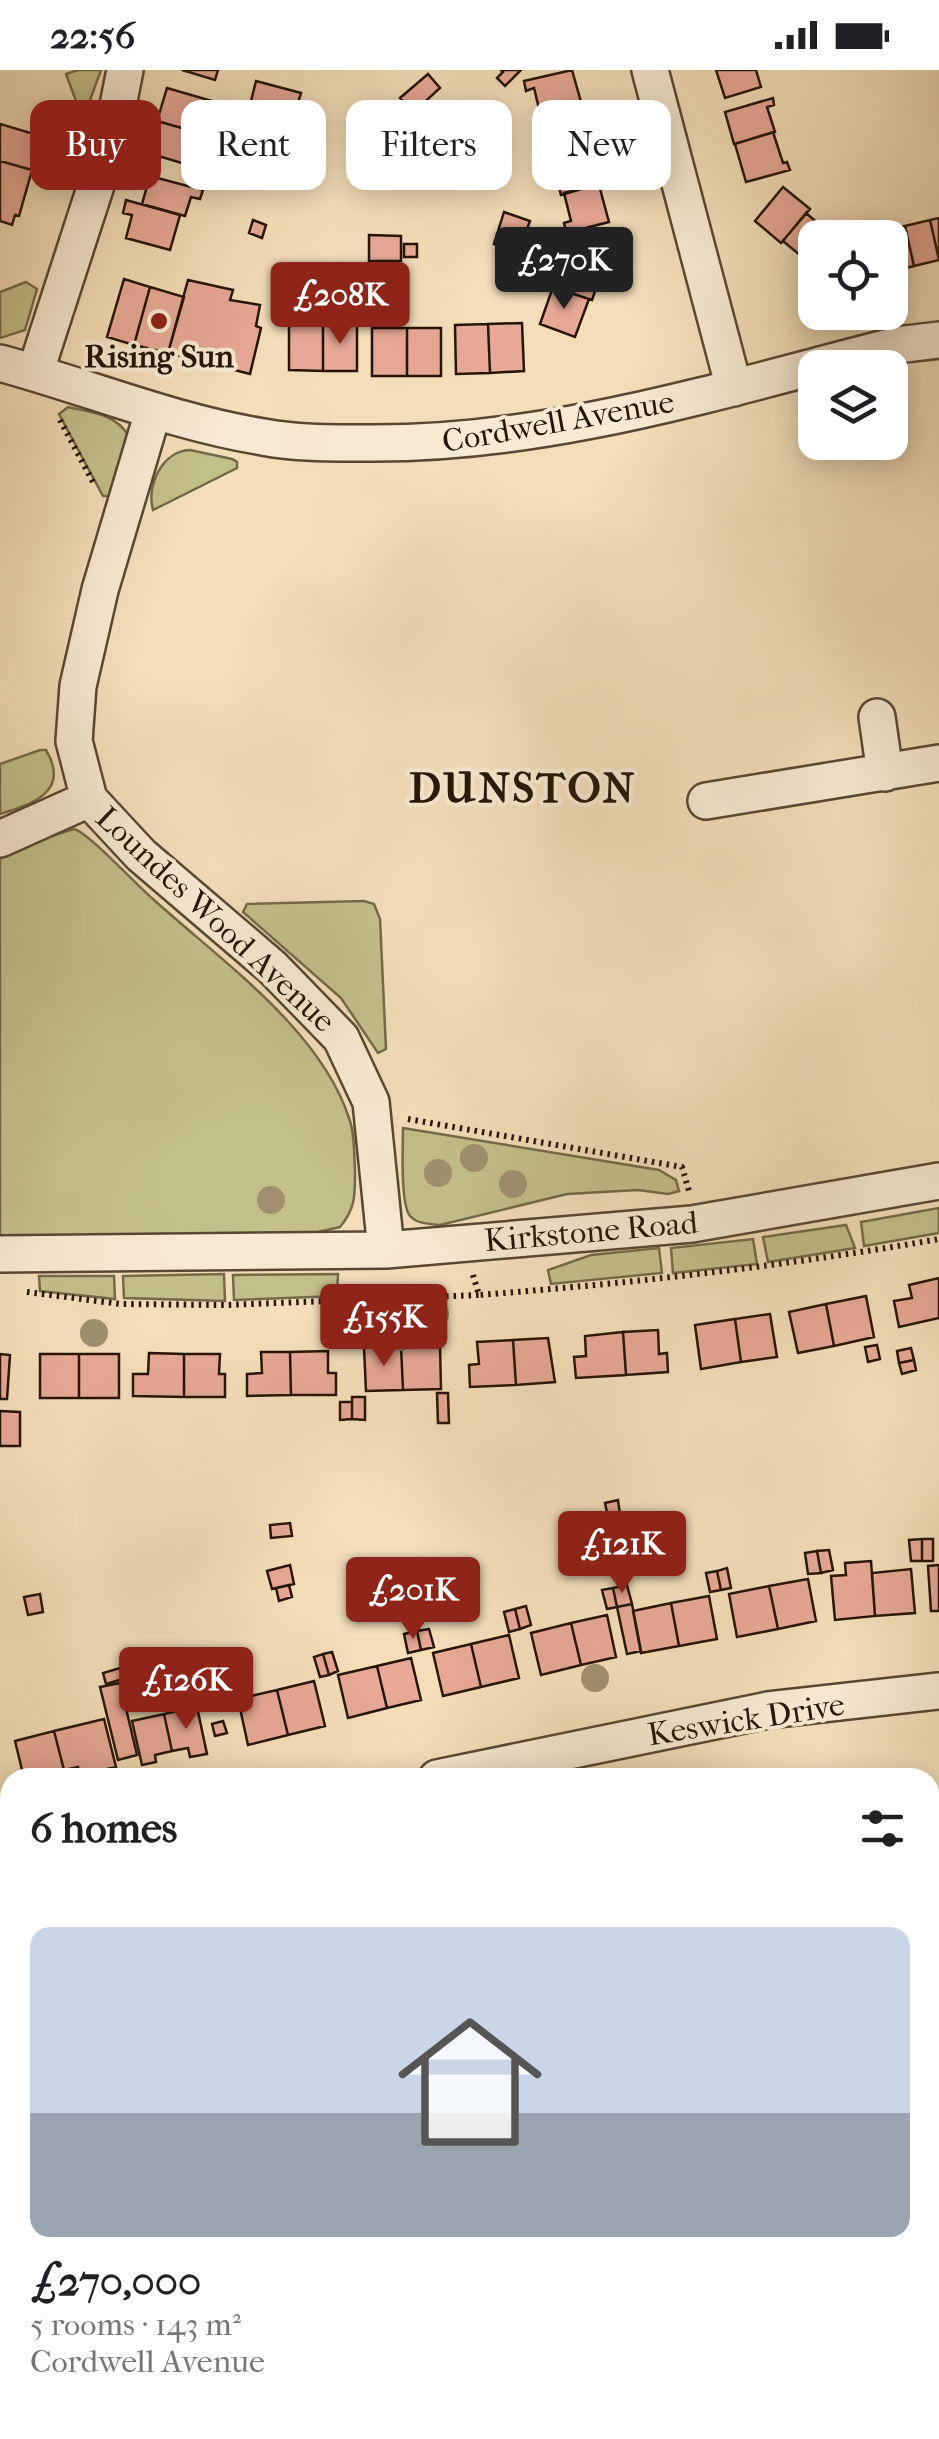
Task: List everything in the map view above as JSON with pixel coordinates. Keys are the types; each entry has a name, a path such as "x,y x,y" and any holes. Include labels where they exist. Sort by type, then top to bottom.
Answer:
{"street":[{"path":"36,372 112,136 126,70"},
{"path":"650,70 734,388"},
{"name":"Cordwell Avenue","path":"0,363 153,412 263,437 416,444 500,437 582,424 897,345 939,340"},
{"name":"Loundes Wood Avenue","path":"153,412 78,686 74,741 89,799 142,855 272,967 341,1038 371,1102 386,1250"},
{"path":"878,717 885,772"},
{"path":"706,800 939,763"},
{"path":"0,839 89,799"},
{"name":"Kirkstone Road","path":"0,1254 386,1250 699,1222 939,1182"},
{"name":"Keswick Drive","path":"486,1768 768,1710 939,1691"}],"path":[{"path":"36,372 118,529"},
{"path":"373,1113 682,1167 699,1222"},
{"path":"19,1289 38,1296 120,1304 226,1305 479,1294 666,1280 814,1261 939,1239"},
{"path":"462,1244 479,1294"}],"shaded area":[{"path":"101,70 90,100 76,100 66,74"},
{"path":"26,282 37,289 25,330 0,338 0,292"},
{"path":"68,407 110,418 128,435 112,496 103,496 59,414"},
{"path":"190,450 232,459 237,468 153,510 152,491 158,471 171,456"},
{"path":"46,750 53,764 51,786 35,800 0,814 0,764"},
{"path":"74,829 265,998 316,1055 335,1086 352,1131 354,1194 352,1207 340,1227 309,1234 0,1236 0,852"},
{"path":"247,904 374,904 380,919 386,1049 378,1053 341,998 243,912"},
{"path":"403,1128 659,1170 676,1180 679,1191 567,1194 440,1225 424,1223 413,1219 407,1209"},
{"path":"939,1208 939,1233 864,1246 861,1222"},
{"path":"846,1225 855,1248 768,1262 763,1237"},
{"path":"753,1239 757,1264 673,1273 671,1248"},
{"path":"659,1248 662,1273 551,1284 548,1270 591,1255"},
{"path":"224,1274 225,1301 124,1298 123,1276"},
{"path":"338,1274 337,1296 234,1300 233,1275"},
{"path":"39,1276 114,1276 115,1299 40,1291"}],"building":[{"path":"182,70 218,70 215,80"},
{"path":"501,70 521,70 505,86 497,78"},
{"path":"572,70 580,100 537,100 534,88 526,91 524,81"},
{"path":"716,70 756,70 761,87 725,98"},
{"path":"428,74 440,88 427,100 400,98"},
{"path":"256,81 301,93 299,100 251,100"},
{"path":"167,88 209,100 181,100 181,128 161,122"},
{"path":"773,98 774,105 767,107 775,132 734,144 725,112"},
{"path":"161,122 181,128 181,163 161,157"},
{"path":"0,124 30,133 30,169 0,161"},
{"path":"773,132 783,163 787,162 790,170 746,182 735,144"},
{"path":"0,161 30,169 30,177 19,216 15,215 12,225 0,221"},
{"path":"161,179 181,184 181,190 203,190 200,199 191,197 185,216 142,204 146,190 161,190"},
{"path":"783,187 810,209 781,243 755,221"},
{"path":"600,190 609,222 566,233 564,223 571,221 564,193"},
{"path":"126,200 180,215 170,250 126,238 132,215 123,213"},
{"path":"504,212 530,221 524,237 499,228"},
{"path":"939,218 939,259 930,220"},
{"path":"253,220 266,225 262,238 249,233"},
{"path":"930,220 939,260 914,266 908,225"},
{"path":"798,223 798,253 783,241"},
{"path":"499,228 524,237 519,253 494,244"},
{"path":"369,235 401,236 401,261 369,261"},
{"path":"908,239 914,266 908,268"},
{"path":"404,244 417,244 417,257 404,257"},
{"path":"563,251 604,265 592,300 549,286"},
{"path":"124,279 150,287 134,345 107,337"},
{"path":"188,280 233,290 230,300 260,305 256,326 261,328 250,374 168,353"},
{"name":"Rising Sun","path":"150,287 184,297 168,353 134,345"},
{"path":"553,287 589,299 575,337 540,324"},
{"path":"289,323 323,323 323,371 289,370"},
{"path":"323,323 357,324 357,371 323,371"},
{"path":"522,323 524,371 490,373 488,324"},
{"path":"488,324 490,373 456,374 455,325"},
{"path":"372,328 407,328 407,376 372,376"},
{"path":"407,328 441,328 441,376 407,376"},
{"path":"939,1278 939,1318 899,1327 894,1301 912,1298 909,1285"},
{"path":"866,1296 874,1337 834,1346 826,1304"},
{"path":"826,1304 834,1346 798,1353 789,1312"},
{"path":"770,1314 777,1357 741,1362 735,1319"},
{"path":"735,1319 741,1362 701,1369 695,1325"},
{"path":"658,1330 659,1354 667,1353 668,1372 626,1375 623,1332"},
{"path":"623,1332 626,1375 576,1378 574,1357 586,1356 585,1336"},
{"path":"548,1338 555,1382 516,1385 513,1340"},
{"path":"513,1340 516,1385 470,1387 469,1365 479,1364 477,1342"},
{"path":"440,1345 441,1389 403,1390 401,1346"},
{"path":"877,1345 880,1359 868,1362 865,1347"},
{"path":"401,1346 403,1390 366,1391 364,1347"},
{"path":"911,1348 914,1360 899,1363 897,1351"},
{"path":"328,1351 328,1373 336,1373 336,1395 291,1395 290,1352"},
{"path":"261,1352 290,1352 291,1395 247,1396 247,1374 262,1373"},
{"path":"149,1353 184,1354 184,1397 133,1396 133,1374 148,1374"},
{"path":"0,1354 10,1355 7,1399 0,1399"},
{"path":"40,1354 79,1354 79,1398 40,1398"},
{"path":"79,1354 119,1354 119,1398 79,1398"},
{"path":"184,1354 220,1354 219,1374 225,1374 225,1397 184,1397"},
{"path":"914,1360 916,1370 902,1374 899,1363"},
{"path":"437,1393 448,1393 449,1423 438,1423"},
{"path":"352,1397 365,1397 365,1420 352,1419"},
{"path":"340,1402 352,1402 352,1419 340,1420"},
{"path":"0,1411 20,1412 20,1446 0,1446"},
{"path":"618,1500 620,1515 608,1517 605,1503"},
{"path":"290,1523 292,1536 271,1538 270,1525"},
{"path":"588,1527 592,1546 576,1549 572,1530"},
{"path":"922,1539 922,1561 911,1561 909,1540"},
{"path":"922,1539 933,1539 933,1561 922,1561"},
{"path":"829,1550 833,1570 821,1573 817,1551"},
{"path":"817,1551 821,1573 808,1574 805,1553"},
{"path":"871,1561 875,1616 835,1620 831,1576 846,1575 845,1563"},
{"path":"290,1565 294,1584 272,1589 267,1571"},
{"path":"939,1565 939,1611 931,1611 928,1566"},
{"path":"727,1568 731,1588 721,1590 717,1571"},
{"path":"911,1569 915,1613 875,1616 872,1573"},
{"path":"717,1571 721,1590 710,1592 706,1573"},
{"path":"808,1579 816,1621 778,1629 769,1586"},
{"path":"289,1585 292,1597 279,1601 276,1588"},
{"path":"627,1585 632,1604 617,1607 613,1588"},
{"path":"769,1586 778,1629 737,1637 729,1594"},
{"path":"613,1588 617,1607 607,1609 602,1590"},
{"path":"40,1594 43,1612 28,1615 24,1597"},
{"path":"709,1596 717,1639 679,1646 671,1603"},
{"path":"671,1603 679,1646 641,1653 633,1611"},
{"path":"632,1604 641,1651 627,1654 617,1607"},
{"path":"526,1606 531,1625 520,1629 515,1609"},
{"path":"515,1609 520,1629 509,1632 504,1612"},
{"path":"607,1615 616,1657 581,1665 571,1623"},
{"path":"571,1623 581,1665 541,1675 531,1633"},
{"path":"429,1629 434,1647 421,1650 417,1631"},
{"path":"417,1631 421,1650 408,1653 404,1634"},
{"path":"509,1635 519,1678 481,1687 471,1644"},
{"path":"471,1644 481,1687 443,1696 433,1653"},
{"path":"332,1652 338,1671 329,1675 323,1654"},
{"path":"323,1654 329,1675 320,1677 314,1657"},
{"path":"411,1658 421,1700 387,1708 377,1666"},
{"path":"377,1666 387,1708 348,1718 338,1675"},
{"path":"120,1668 123,1679 106,1684 103,1673"},
{"path":"237,1671 242,1691 229,1695 223,1675"},
{"path":"314,1681 325,1726 288,1735 277,1690"},
{"path":"120,1683 137,1755 118,1760 100,1687"},
{"path":"277,1690 288,1735 248,1745 238,1699"},
{"path":"197,1707 207,1754 190,1757 188,1748 172,1751 164,1714"},
{"path":"164,1714 172,1751 155,1755 156,1762 142,1765 132,1721"},
{"path":"104,1719 116,1767 63,1768 54,1731"},
{"path":"223,1721 227,1733 215,1736 212,1724"},
{"path":"54,1731 63,1768 22,1768 15,1741"}],"place":[{"name":"Rising Sun","path":"159,321"}],"district":[{"name":"DUNSTON","path":"523,787"}]}
